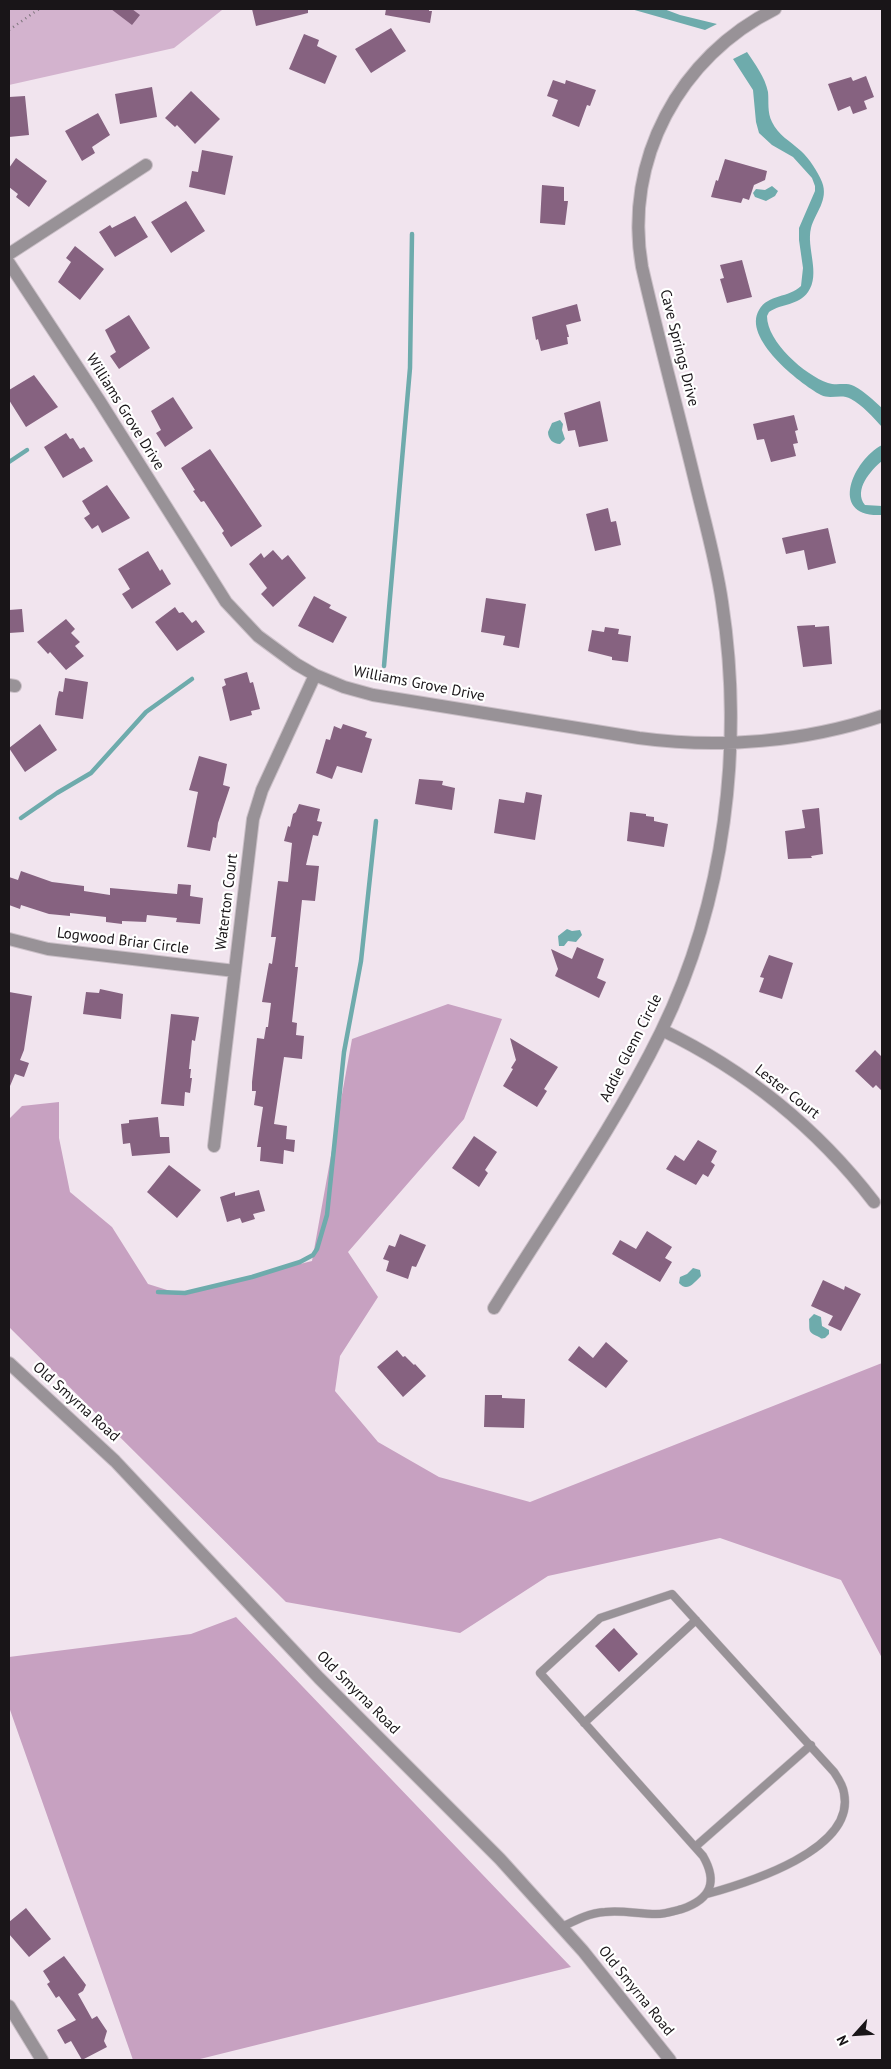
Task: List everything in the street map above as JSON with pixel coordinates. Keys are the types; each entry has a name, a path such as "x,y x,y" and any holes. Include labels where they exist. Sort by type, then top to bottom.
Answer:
{"street":[{"name":"Cave Springs Drive","path":"730,744 729,672 722,601 704,519 642,266 639,246 639,220 641,189 648,157 661,123 680,90 698,67 721,44 746,25 776,9"},
{"path":"9,254 146,165"},
{"name":"Williams Grove Drive","path":"9,263 99,400 226,602 266,642 315,675 360,691 399,699 678,743 730,744 817,734 882,716"},
{"name":"Waterton Court","path":"214,1146 255,812 262,790 315,675"},
{"name":"Addie Glenn Circle","path":"494,1308 617,1112 662,1030 693,948 714,874 723,823 730,744"},
{"name":"Logwood Briar Circle","path":"9,939 48,949 235,971"},
{"name":"Lester Court","path":"662,1030 720,1061 777,1102 825,1144 845,1165 874,1202"},
{"name":"Old Smyrna Road","path":"9,1363 115,1461 312,1671 484,1843 562,1927 670,2060"},
{"path":"9,2006 42,2060"}],"lane":[{"path":"562,1927 598,1913 619,1911 668,1913 689,1906 706,1894 711,1887 712,1878 706,1862 695,1847 540,1673 600,1618 672,1594 811,1745 834,1772 844,1792 843,1812 835,1829 818,1846 784,1867 755,1880 706,1894"},
{"path":"584,1723 696,1620"},
{"path":"695,1847 811,1745"}],"path":[{"path":"9,30 39,9"}],"shaded area":[{"path":"9,9 222,10 174,48 9,85"},
{"path":"448,1004 502,1019 464,1119 348,1252 378,1297 340,1356 335,1391 378,1442 439,1477 530,1502 882,1363 882,1658 841,1580 720,1538 548,1576 460,1633 286,1602 9,1327 9,1119 22,1106 59,1102 59,1138 70,1192 112,1227 148,1284 180,1294 312,1261 352,1039"},
{"path":"236,1617 571,1967 196,2060 133,2060 9,1707 9,1657 191,1634"}],"water":[{"path":"631,9 664,9 717,24 705,30"},
{"path":"747,52 767,86 769,114 772,122 781,134 807,157 818,174 824,189 823,201 813,222 810,236 813,269 812,285 800,300 769,312 767,316 769,326 780,347 809,373 828,383 854,386 882,408 882,427 871,415 851,399 821,395 800,381 775,358 765,346 758,333 756,321 759,310 763,305 768,301 791,293 801,286 803,268 799,228 815,191 815,186 812,178 793,157 772,145 759,133 753,90 733,59"},
{"path":"772,186 778,191 775,196 766,201 755,197 753,193 756,189 765,190"},
{"path":"560,420 563,424 562,430 565,439 560,444 551,441 548,432 552,423"},
{"path":"882,445 882,461 865,481 861,493 865,505 882,506 882,515 865,514 855,508 850,498 851,487 862,463"},
{"path":"567,929 572,931 580,930 582,935 576,942 568,941 564,946 559,946 558,936"},
{"path":"693,1268 700,1270 701,1276 688,1287 682,1286 679,1283 680,1277 687,1274"},
{"path":"814,1314 821,1317 822,1326 829,1330 829,1334 825,1338 810,1332 809,1319"}],"building":[{"path":"111,9 132,9 140,15 132,25"},
{"path":"252,9 308,9 308,13 256,26"},
{"path":"386,9 429,9 429,11 432,11 430,23 385,15"},
{"path":"391,28 406,51 371,73 355,49"},
{"path":"304,34 319,40 317,46 337,56 325,84 289,69"},
{"path":"866,76 874,97 864,101 867,109 853,114 850,106 838,111 828,84 851,77 853,81"},
{"path":"553,80 565,84 566,80 596,90 590,106 587,105 579,127 552,116 558,100 547,96"},
{"path":"152,87 157,117 120,124 115,94"},
{"path":"191,91 220,119 195,144 177,125 175,127 165,118"},
{"path":"25,96 29,135 9,137 9,97"},
{"path":"98,113 110,135 92,147 95,153 82,161 65,131"},
{"path":"202,150 233,156 225,195 189,187 192,171 198,172"},
{"path":"16,158 47,181 29,207 16,197 18,194 9,187 9,168"},
{"path":"725,159 767,171 765,180 754,185 749,200 743,198 741,203 711,197"},
{"path":"542,185 564,187 564,201 568,201 565,225 540,223"},
{"path":"186,201 205,231 171,253 151,222"},
{"path":"135,216 148,237 115,257 99,232 110,225 112,228"},
{"path":"75,246 104,269 80,300 58,282 71,262 66,258"},
{"path":"742,260 752,297 727,303 720,279 724,278 720,265"},
{"path":"577,304 581,321 566,325 569,337 567,337 568,344 541,351 538,339 536,340 532,317"},
{"path":"129,315 150,348 119,369 110,356 116,352 105,330"},
{"path":"34,375 58,407 26,427 9,400 9,390"},
{"path":"173,397 193,428 165,447 156,433 161,430 151,411"},
{"path":"600,401 608,441 579,447 575,430 568,431 564,413"},
{"path":"794,415 798,430 795,431 798,443 793,444 796,456 771,462 764,439 757,440 753,424"},
{"path":"66,433 70,439 73,438 80,449 84,447 93,461 63,478 44,447"},
{"path":"210,449 262,526 231,547 222,533 224,531 204,501 201,502 193,491 195,490 181,468"},
{"path":"107,485 130,518 102,533 98,525 92,529 84,518 90,514 82,501"},
{"path":"608,508 611,522 616,521 621,545 595,551 586,514"},
{"path":"828,528 836,563 808,570 804,550 786,554 782,538"},
{"path":"273,550 282,560 288,555 306,578 273,607 261,594 267,588 249,564 261,553 264,558"},
{"path":"148,551 160,571 162,569 171,584 132,609 122,594 130,589 118,569"},
{"path":"314,596 331,605 329,608 347,617 333,643 298,626"},
{"path":"486,598 526,604 519,648 503,645 505,636 481,632"},
{"path":"175,607 179,613 183,612 192,623 196,620 205,632 177,651 155,622"},
{"path":"22,609 24,632 9,633 9,610"},
{"path":"66,619 75,629 71,633 80,642 75,646 84,656 66,670 50,652 48,654 37,642"},
{"path":"815,625 815,627 829,626 832,664 803,667 797,626"},
{"path":"605,627 619,629 618,634 631,636 628,662 612,660 612,657 588,651 592,630 604,632"},
{"path":"247,672 250,683 253,682 260,709 251,711 252,715 230,721 222,687 226,685 224,679"},
{"path":"65,678 88,682 83,719 55,715 59,691 63,692"},
{"path":"40,724 57,750 25,772 9,748"},
{"path":"343,724 367,732 365,737 372,739 362,773 337,766 332,779 316,773 326,739 330,740 334,726 341,729"},
{"path":"199,756 227,764 223,785 230,787 218,823 216,838 213,837 210,851 187,847 198,792 189,790"},
{"path":"419,779 443,781 442,785 455,788 452,810 415,804"},
{"path":"526,792 542,795 535,840 494,833 499,799 524,803"},
{"path":"299,804 320,809 317,821 322,822 318,836 313,835 306,865 319,866 315,901 302,900 295,967 298,967 292,1022 297,1023 296,1035 304,1036 302,1059 284,1057 274,1124 287,1126 286,1139 295,1140 294,1152 284,1150 283,1164 260,1161 261,1147 257,1147 263,1107 254,1105 256,1091 252,1091 252,1082 257,1038 264,1039 266,1027 268,1027 271,1003 262,1002 269,963 272,964 276,937 271,937 278,881 288,882 292,843 284,841 288,826 290,827 293,814 296,812"},
{"path":"819,808 823,854 811,856 812,858 788,859 785,831 805,828 802,810"},
{"path":"630,812 646,814 646,816 654,817 654,821 668,824 664,847 627,841"},
{"path":"21,871 52,882 84,886 84,891 110,895 110,888 177,894 178,884 191,885 190,896 203,898 200,924 176,922 177,918 147,915 146,922 122,921 122,924 106,922 106,917 70,913 70,916 49,914 21,905 20,909 9,905 9,877 18,880"},
{"path":"577,947 604,959 597,978 606,982 599,998 555,976 558,969 551,949 572,959"},
{"path":"769,955 793,963 782,999 759,992 764,978 760,977"},
{"path":"100,989 123,994 121,1019 83,1014 86,992 99,993"},
{"path":"9,992 32,996 24,1050 20,1060 29,1063 24,1077 15,1074 10,1086 9,1086"},
{"path":"171,1014 199,1017 195,1041 192,1040 189,1069 191,1069 190,1078 192,1078 190,1093 185,1092 184,1106 161,1104"},
{"path":"510,1038 558,1067 544,1089 547,1091 537,1107 503,1086 516,1060"},
{"path":"875,1050 882,1057 882,1091 876,1085 873,1088 855,1071"},
{"path":"158,1117 160,1137 169,1137 170,1153 132,1156 130,1143 123,1144 121,1124 129,1123 129,1120"},
{"path":"474,1136 497,1152 485,1170 488,1173 479,1187 452,1168"},
{"path":"698,1140 717,1151 711,1162 715,1165 708,1177 703,1174 696,1185 666,1169 675,1155 684,1161"},
{"path":"169,1165 201,1190 177,1218 147,1192"},
{"path":"259,1190 265,1211 253,1214 255,1219 242,1223 240,1218 227,1222 220,1197 235,1192 235,1196"},
{"path":"647,1231 672,1247 665,1258 672,1262 660,1282 612,1254 620,1240 636,1249"},
{"path":"400,1234 426,1245 416,1267 412,1266 408,1279 386,1271 389,1261 383,1259 389,1245 395,1247"},
{"path":"823,1280 844,1290 845,1286 861,1294 841,1331 828,1325 833,1316 811,1306"},
{"path":"606,1342 628,1361 606,1388 568,1360 579,1346 593,1358"},
{"path":"397,1350 403,1357 405,1356 415,1364 426,1376 403,1397 377,1367"},
{"path":"485,1395 502,1395 502,1398 525,1399 524,1428 484,1427"},
{"path":"614,1628 638,1654 619,1672 595,1646"},
{"path":"26,1908 51,1939 29,1957 9,1934 9,1922"},
{"path":"64,1956 86,1985 83,1991 78,1994 92,2019 97,2016 107,2031 104,2041 107,2047 82,2060 71,2041 65,2044 57,2030 76,2020 59,1996 56,1998 47,1984 50,1982 43,1971"}],"waterway":[{"path":"384,666 410,368 412,234"},
{"path":"9,462 27,450"},
{"path":"21,818 57,793 91,773 146,712 192,679"},
{"path":"158,1292 185,1293 252,1277 300,1262 313,1255 317,1249 327,1215 344,1052 361,961 376,821"}]}
